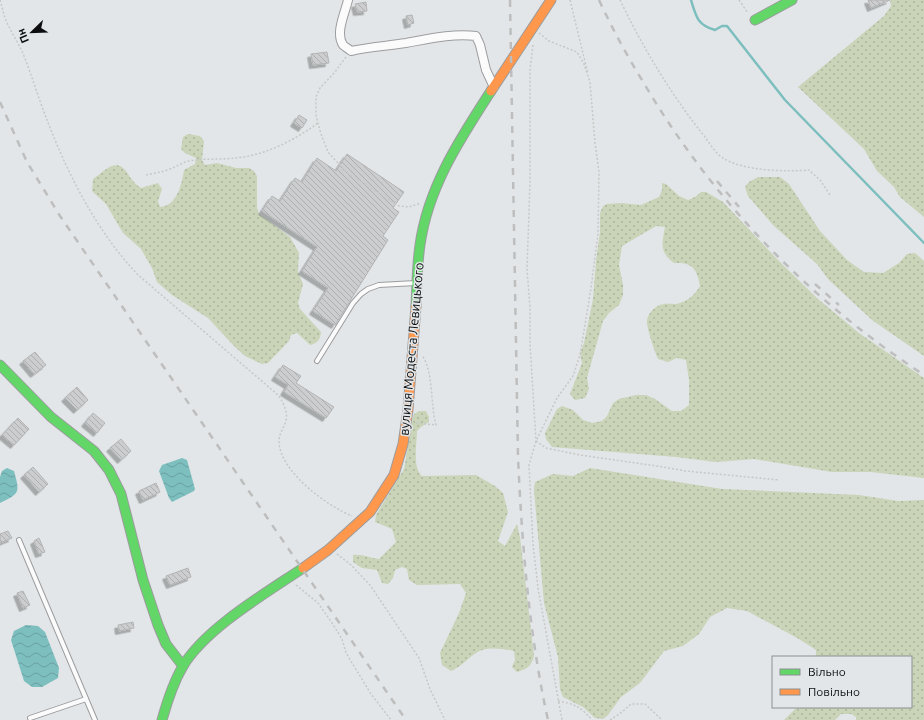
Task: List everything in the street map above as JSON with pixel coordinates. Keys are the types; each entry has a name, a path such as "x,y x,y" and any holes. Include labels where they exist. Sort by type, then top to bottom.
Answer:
{"street":[{"path":"348,0 340,37 343,46 351,51 466,34 476,36 480,44 486,70 494,87"},
{"name":"вулиця Модеста Левицького","path":"162,720 167,700 182,666 197,648 225,622 328,550 370,512 394,475 403,444 406,423 420,244 431,203 444,167 461,137 551,0"},
{"path":"755,20 792,0"},
{"path":"0,365 51,417 94,451 109,470 121,494 143,580 158,625 166,644 182,666"}],"lane":[{"path":"317,361 353,303 361,294 368,289 379,285 417,283"},
{"path":"19,540 95,720"},
{"path":"30,718 86,698"}],"path":[{"path":"0,0 6,18 24,56 63,159 108,240 121,258 137,274 278,395 284,404 286,412 286,420 279,441 281,452 286,463 300,480 318,495 345,513 361,520"},
{"path":"562,720 538,588 533,544 529,465 536,441 557,398 573,376 580,355 598,234 599,172 594,143 590,82 570,0"},
{"path":"620,0 636,32 690,119 722,158 732,163 751,168 784,171 809,170 820,180 830,195"},
{"path":"739,0 743,7 755,20"},
{"path":"535,25 539,33 549,41 577,52 584,64 590,82"},
{"path":"533,40 530,70 530,182 527,270 536,441"},
{"path":"351,51 335,72 320,88 316,97 316,116 328,152 346,172 399,206 409,207 423,202 431,203"},
{"path":"146,175 161,172 188,161 217,158 234,159 252,156 286,142 307,131 318,122"},
{"path":"406,423 436,425 433,414 430,382 426,362 412,342"},
{"path":"536,441 546,448 580,456 686,471 779,480"},
{"path":"328,550 339,555 370,585 419,658 430,689 445,720"},
{"path":"289,577 318,604 332,623 342,639 346,653 371,694 392,720"},
{"path":"558,701 572,703 581,708 592,720"},
{"path":"610,720 631,704 645,704 662,720"}],"green space":[{"path":"890,0 924,0 924,217 900,197 894,187 877,171 864,149 798,87 884,16 891,6"},
{"path":"188,134 200,136 204,141 202,160 205,165 217,163 236,168 249,168 254,171 257,176 257,208 259,214 290,237 299,253 298,272 303,284 298,303 300,309 321,332 317,342 310,345 297,333 291,335 289,341 268,363 262,364 245,356 208,318 172,295 157,282 152,268 141,249 123,233 106,204 92,191 93,179 111,166 116,165 124,169 134,182 141,188 158,183 162,189 158,201 160,207 166,206 175,199 178,193 184,170 195,164 196,158 185,153 181,149 183,137"},
{"path":"758,177 780,177 789,184 820,231 847,260 864,272 883,273 899,263 907,254 915,253 924,261 924,356 872,320 828,279 817,264 773,225 748,196 745,187 749,182"},
{"path":"662,183 666,184 679,196 688,200 701,192 706,192 723,202 778,260 818,299 859,333 924,378 924,478 871,472 832,472 754,459 716,462 676,457 552,447 546,439 545,433 557,409 562,406 573,410 583,420 592,423 602,421 607,416 613,403 619,399 636,395 646,395 655,399 672,411 681,411 689,405 689,380 686,360 677,358 668,362 658,359 649,334 647,320 648,316 656,307 662,304 676,304 684,302 696,292 700,286 693,267 685,264 674,263 666,255 663,247 665,227 656,226 622,246 619,265 623,285 623,295 619,305 609,313 603,321 587,378 589,389 585,398 575,400 570,394 582,363 580,353 584,343 593,299 600,232 600,213 603,206 607,204 621,203 641,205 659,197 662,190"},
{"path":"419,411 426,411 429,417 429,422 417,431 416,461 419,472 422,476 476,475 495,486 503,493 508,512 498,541 505,546 517,524 520,537 534,656 530,665 523,670 517,672 512,667 515,660 514,651 494,648 478,652 451,671 442,665 440,653 459,613 466,593 460,584 417,585 409,580 407,569 402,567 395,570 393,578 388,584 382,583 377,570 362,568 353,562 353,555 379,559 396,542 392,529 375,522 376,515 404,469 413,417 414,414"},
{"path":"590,468 722,489 859,495 898,501 924,500 924,720 856,720 856,717 851,714 841,714 835,720 784,720 796,708 912,708 912,656 816,656 816,650 799,639 747,611 727,608 710,617 699,634 683,646 664,651 640,683 621,697 608,715 603,719 595,718 583,707 563,697 560,689 558,657 544,603 534,490 535,482 553,474 573,476"}],"water":[{"path":"182,458 187,460 195,489 194,491 172,502 169,498 159,471 162,465"},
{"path":"7,468 14,471 17,492 0,503 0,477 2,471"},
{"path":"26,625 38,626 45,632 59,668 58,678 42,687 32,687 24,681 11,640 14,631"}],"building":[{"path":"868,0 890,0 871,8"},
{"path":"366,2 367,11 357,12 355,4"},
{"path":"412,15 414,23 408,25 406,16"},
{"path":"327,52 329,63 313,65 311,54"},
{"path":"299,115 307,120 302,128 294,123"},
{"path":"347,154 404,192 393,208 399,212 383,236 388,240 335,325 313,311 328,288 302,271 317,247 262,211 272,196 280,201 295,178 302,182 317,158 336,171"},
{"path":"35,352 46,365 34,374 23,361"},
{"path":"283,365 301,376 296,383 334,407 326,418 284,392 288,385 275,377"},
{"path":"77,387 88,400 77,410 65,398"},
{"path":"93,413 105,423 97,433 85,423"},
{"path":"18,418 29,429 14,445 2,435"},
{"path":"121,439 131,451 121,460 110,448"},
{"path":"33,467 48,484 39,492 24,475"},
{"path":"156,483 160,492 143,500 139,491"},
{"path":"8,531 12,538 0,543 0,534"},
{"path":"39,538 45,552 39,554 34,541"},
{"path":"188,568 191,577 170,585 166,576"},
{"path":"23,591 30,605 23,608 17,593"},
{"path":"133,622 134,628 119,631 118,625"}],"waterway":[{"path":"691,0 696,15 701,23 715,30 722,26 727,26 785,100 924,243"}],"railway":[{"path":"510,0 518,457 527,589 541,688 548,720"},
{"path":"599,0 630,60 669,124 699,166 731,206 802,280 841,314 881,345 924,375"},
{"path":"0,102 27,162 60,216 406,720"},
{"path":"717,181 739,207"},
{"path":"815,284 839,305"}],"traffic: fast":[{"path":"755,20 792,0"},
{"path":"416,306 420,245 430,203 447,164 491,91"},
{"path":"0,365 51,417 94,451 109,470 121,494 143,580 158,625 166,644 183,666"},
{"path":"162,720 176,679 193,652 206,638 238,612 303,568"}],"traffic: slow":[{"path":"491,91 551,0"},
{"path":"303,568 328,550 370,512 394,475 403,444 408,410 416,306"}]}
